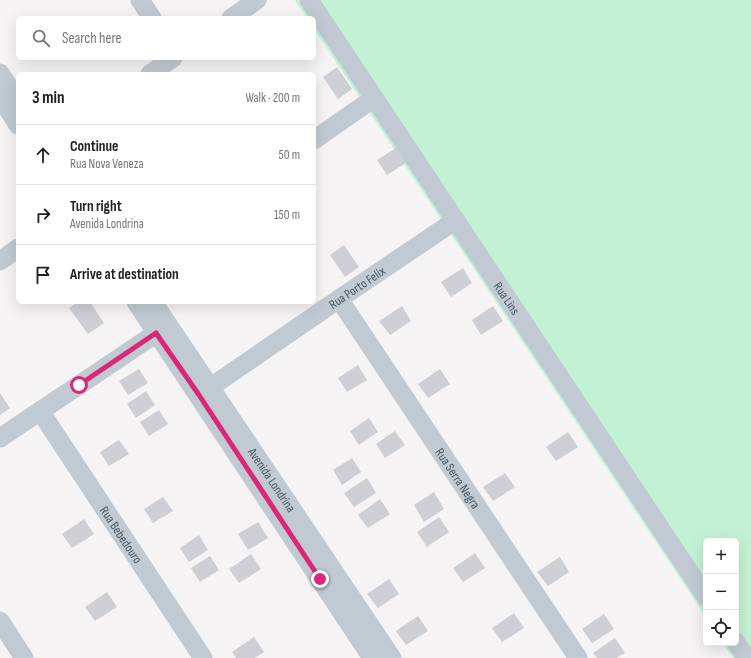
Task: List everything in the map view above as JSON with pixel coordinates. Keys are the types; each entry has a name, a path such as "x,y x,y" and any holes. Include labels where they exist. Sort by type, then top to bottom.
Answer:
{"street":[{"path":"140,0 151,16"},
{"path":"234,16 257,0"},
{"name":"Rua Lins","path":"308,0 703,592"},
{"path":"153,72 170,60"},
{"path":"0,73 16,98"},
{"path":"0,97 16,121"},
{"path":"316,139 374,98"},
{"name":"Rua Porto Felix","path":"204,391 456,220"},
{"path":"0,261 16,249"},
{"name":"Rua Serra Negra","path":"339,299 578,658"},
{"name":"Avenida Londrina","path":"138,304 162,329 392,658"},
{"name":"Avenida Londrina","path":"154,304 162,329"},
{"path":"0,438 162,329"},
{"name":"Avenida Londrina","path":"204,391 372,658"},
{"name":"Rua Bebedouro","path":"40,411 203,658"},
{"path":"0,621 24,658"},
{"path":"738,646 746,658"}],"green space":[{"path":"295,0 751,0 751,658 733,658 725,646 739,646 739,538 703,538 703,612 316,32 316,16 306,16"}],"building":[{"path":"337,67 352,89 338,99 323,77"},
{"path":"399,146 409,161 387,175 377,160"},
{"path":"344,245 359,267 345,277 330,255"},
{"path":"463,268 472,283 451,297 441,282"},
{"path":"75,304 91,304 104,323 88,334 69,308"},
{"path":"402,306 411,321 390,335 379,321"},
{"path":"493,306 503,321 481,335 472,320"},
{"path":"358,365 367,380 347,392 338,378"},
{"path":"139,369 148,383 128,395 119,381"},
{"path":"440,369 450,384 428,398 418,384"},
{"path":"146,391 155,405 136,418 127,404"},
{"path":"0,393 10,408 0,415"},
{"path":"159,410 168,424 149,436 140,422"},
{"path":"369,418 378,432 359,445 350,431"},
{"path":"395,431 405,445 385,458 376,444"},
{"path":"568,432 578,447 556,461 546,447"},
{"path":"119,440 129,454 109,466 100,452"},
{"path":"352,458 361,472 342,485 333,470"},
{"path":"505,473 515,487 493,501 483,487"},
{"path":"367,478 376,493 354,507 344,493"},
{"path":"434,492 444,509 424,522 414,505"},
{"path":"163,497 173,511 153,523 144,509"},
{"path":"380,499 390,514 368,528 358,515"},
{"path":"439,517 449,532 427,547 417,532"},
{"path":"84,519 94,534 72,548 62,534"},
{"path":"258,522 268,538 248,550 238,534"},
{"path":"199,535 208,550 189,562 180,548"},
{"path":"475,553 485,568 463,582 453,568"},
{"path":"251,554 261,569 239,583 229,569"},
{"path":"210,556 219,570 200,582 191,568"},
{"path":"560,557 569,572 548,586 537,572"},
{"path":"389,579 399,594 378,608 367,594"},
{"path":"107,592 117,607 95,621 85,607"},
{"path":"514,613 524,628 502,642 492,628"},
{"path":"604,614 614,629 592,643 582,629"},
{"path":"418,616 428,631 406,645 396,631"},
{"path":"254,637 264,652 255,658 236,658 232,652"},
{"path":"615,638 625,653 616,658 597,658 593,653"}],"route":[{"path":"79,385 156,333 199,395 320,579"}]}
